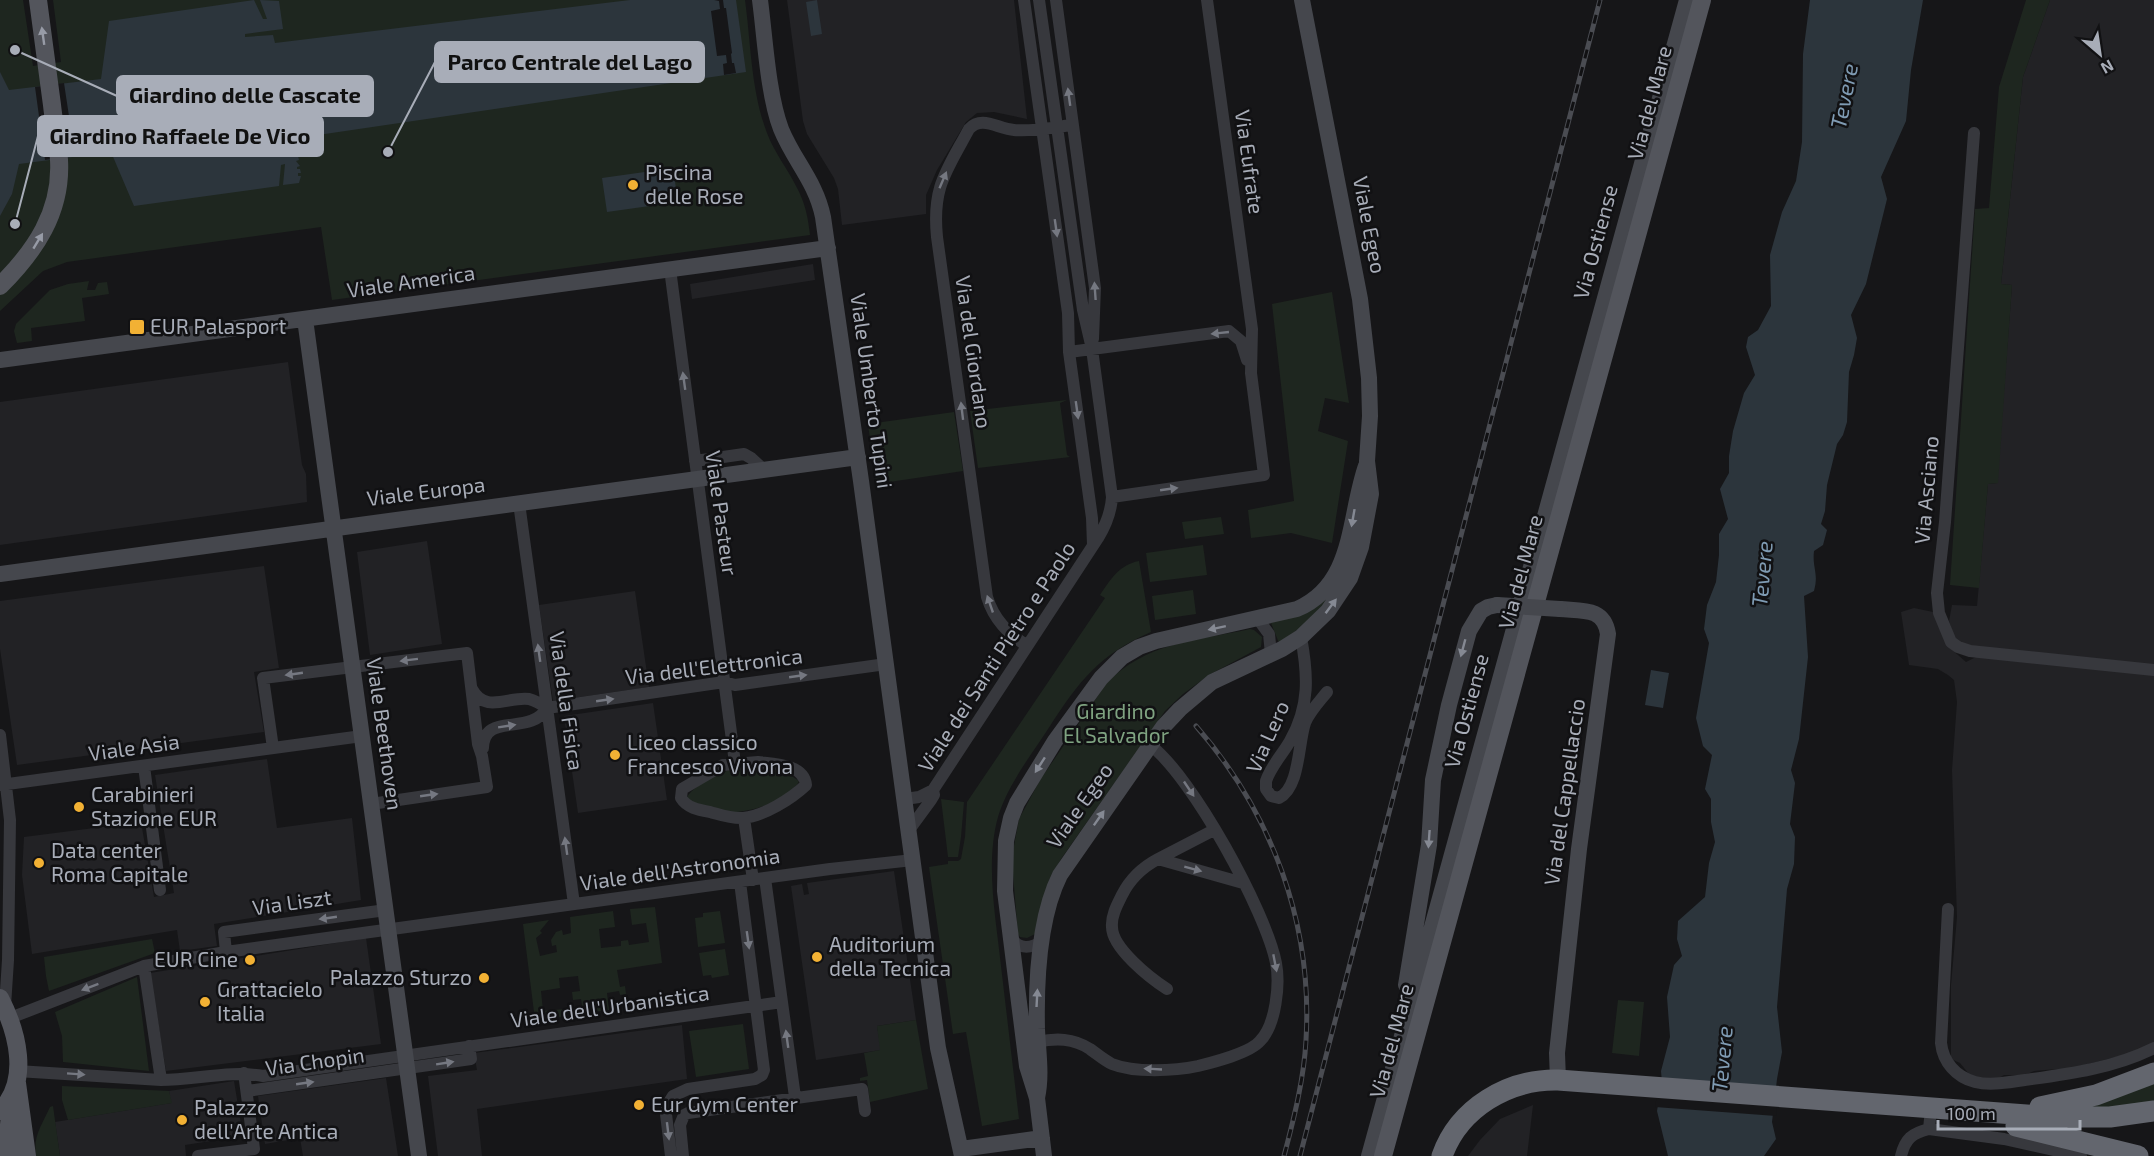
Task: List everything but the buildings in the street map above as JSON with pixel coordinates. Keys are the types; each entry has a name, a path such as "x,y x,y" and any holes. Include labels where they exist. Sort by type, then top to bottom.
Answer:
{"highway":[{"path":"1890,1110 1929,1124 2014,1120 2090,1097 2154,1073"},
{"path":"1456,1156 1468,1136 1489,1116 1514,1102 1558,1086"},
{"path":"1442,1156 1457,1128 1485,1101 1508,1088 1558,1086 1890,1110 2014,1120 2078,1131 2128,1124 2154,1111"},
{"path":"2014,1120 2138,1156"}],"main road":[{"path":"0,285 23,262 38,242 50,216 58,186 59,157 38,0"},
{"name":"Via del Mare","path":"1383,1156 1702,0"},
{"path":"5,1008 17,1041 16,1078 9,1128 9,1156"},
{"path":"0,1111 9,1100 16,1078"},
{"path":"16,1078 27,1156"}],"street":[{"name":"Viale Umberto Tupini","path":"760,0 778,120 785,139 819,198 828,248 940,1061 961,1152"},
{"path":"1024,0 1068,313 1069,352 1092,349 1229,331 1241,341 1251,373 1264,475 1112,497 1092,349 1083,310 1039,0"},
{"path":"1056,0 1096,299 1092,349"},
{"name":"Via Eufrate","path":"1208,0 1252,329 1251,373"},
{"name":"Viale Egeo","path":"1037,1098 1040,1080 1037,1011 1042,941 1060,875 1175,713 1206,687 1301,637 1318,623 1350,578 1358,555 1371,494 1367,461 1370,393 1363,318 1302,0"},
{"name":"Via Ostiense","path":"1369,1156 1687,0"},
{"path":"1034,66 1064,62"},
{"name":"Via del Giordano","path":"1028,646 1002,627 992,612 987,597 936,209 942,179 972,125 982,122 1014,130 1041,128"},
{"path":"1041,128 1072,125"},
{"name":"Via Asciano","path":"1974,133 1945,522 1937,593 1940,613 1951,642 1970,651 2154,670"},
{"path":"1052,200 1082,196"},
{"name":"Viale America","path":"0,360 828,248"},
{"path":"1060,256 1090,252"},
{"name":"Viale Pasteur","path":"670,269 735,763"},
{"name":"Viale Beethoven","path":"305,319 419,1156"},
{"name":"Viale dei Santi Pietro e Paolo","path":"1069,352 1093,545"},
{"path":"695,461 744,454 763,470"},
{"name":"Viale Europa","path":"0,574 858,457"},
{"name":"Viale Egeo","path":"1044,1156 1037,1098 1027,1066 1004,872 1006,841 1011,818 1021,795 1096,684 1118,661 1144,645 1286,612 1306,605 1321,594 1331,582 1346,553 1358,489 1367,461"},
{"name":"Viale dei Santi Pietro e Paolo","path":"909,830 931,800 933,790 1093,545 1108,520 1112,497"},
{"name":"Via della Fisica","path":"519,503 574,904"},
{"name":"Via del Cappellaccio","path":"1403,1029 1404,999 1429,845 1431,788 1466,637 1479,614 1485,608 1497,604 1560,609 1598,615 1603,619 1607,628 1607,647 1579,849 1557,1053 1558,1086"},
{"path":"1258,619 1269,634 1271,654"},
{"name":"Via Lero","path":"1301,637 1307,679 1306,695 1292,737 1266,781 1266,789 1271,796 1278,798 1289,789 1305,724 1314,707 1328,692"},
{"path":"273,748 263,678 466,653 478,744 487,787 371,804"},
{"name":"Via dell'Elettronica","path":"547,708 724,682 735,685 886,664"},
{"path":"471,687 483,701 493,703 529,699 547,708 536,720 500,726 487,732 483,741 482,756"},
{"path":"0,735 3,784 10,808 5,1008"},
{"name":"Viale Asia","path":"3,784 362,736"},
{"path":"1037,1042 1057,1039 1073,1041 1089,1048 1114,1065 1164,1070 1205,1064 1256,1046 1268,1029 1277,992 1277,977 1270,944 1257,909 1214,830 1176,771 1160,753 1150,746"},
{"path":"758,762 788,766 805,778 806,785 798,792 772,808 744,818 731,818 685,804 681,798 682,789 723,765 735,763 758,762"},
{"path":"144,766 160,890"},
{"path":"905,799 919,797 933,790"},
{"path":"744,818 759,879 782,1002 795,1097"},
{"path":"1167,989 1146,974 1114,938 1112,928 1114,912 1128,884 1141,869 1214,830"},
{"path":"1158,859 1243,883"},
{"name":"Viale dell'Astronomia","path":"388,929 759,879 913,864"},
{"path":"671,1156 666,1114 673,1096 688,1089 755,1079 762,1074 765,1068 740,882"},
{"path":"1948,909 1941,1043 1946,1060 1958,1074 1981,1083 2018,1081 2108,1066 2126,1061 2154,1048"},
{"name":"Via Liszt","path":"226,952 224,932 386,910"},
{"name":"Via Liszt","path":"5,1008 144,966 388,929"},
{"path":"1011,938 1015,944 1025,948 1042,941"},
{"path":"144,966 161,1080"},
{"path":"757,1006 782,1002"},
{"name":"Viale dell'Urbanistica","path":"406,1063 469,1046 757,1006"},
{"name":"Via Chopin","path":"16,1078 184,1080 244,1072 263,1076 406,1063"},
{"name":"Via Chopin","path":"244,1072 247,1091 406,1063"},
{"path":"683,1156 680,1125 686,1114 862,1089 865,1111"},
{"path":"198,1156 254,1149 247,1091"},
{"path":"1901,1156 1910,1136 1929,1124 2082,1156"},
{"path":"961,1152 1042,1138"}],"shaded area":[{"path":"787,0 1014,0 1027,119 994,112 977,113 966,122 937,170 926,195 926,214 842,225 838,189 834,178 807,134 803,121"},
{"path":"2050,0 2154,0 2154,667 1962,646 1956,642 1949,621 1952,605 1977,606 1988,484 1997,483 2012,285 2001,284 2023,77"},
{"path":"813,264 815,280 692,299 690,284"},
{"path":"288,362 302,465 306,474 307,502 0,545 0,402"},
{"path":"427,541 442,644 370,655 357,552"},
{"path":"264,566 279,668 254,672 264,732 17,765 0,649 0,601"},
{"path":"635,591 649,687 553,701 539,605"},
{"path":"1914,608 1933,612 1950,648 1966,662 1980,655 2154,675 2154,1045 2140,1051 2064,1070 2034,1071 2025,1075 2004,1075 1999,1078 1973,1079 1960,1063 1951,1059 1951,985 1957,917 1952,770 1957,702 1954,680 1948,675 1938,669 1909,665 1901,612"},
{"name":"Liceo classico Francesco Vivona","path":"653,703 667,800 578,813 564,716"},
{"path":"267,759 277,828 352,818 361,900 214,924 217,946 180,951 177,930 32,954 22,875 24,837 141,822 154,897 174,893 155,775"},
{"path":"894,871 916,1020 877,1026 881,1050 816,1060 791,886 802,884 804,895 809,894 807,883"},
{"path":"366,938 381,1044 166,1071 150,973"},
{"path":"682,1025 687,1079 477,1109 482,1156 438,1156 428,1076 477,1070 474,1053"},
{"path":"386,1078 398,1156 303,1156 300,1138 265,1144 258,1096"},
{"name":"Palazzo dell'Arte Antica","path":"234,1081 243,1136 185,1145 186,1156 60,1156 55,1122 171,1103 169,1091"},
{"path":"1533,1105 1527,1156 1468,1156 1500,1119"}],"green space":[{"path":"0,0 23,0 33,66 61,62 53,0 745,0 755,84 762,117 773,147 802,198 810,235 332,300 321,227 67,262 43,271 0,311"},
{"path":"2026,0 2050,0 2023,77 2001,284 2012,285 1998,483 1988,484 1979,588 1950,585 1975,209 1989,208 1999,87"},
{"path":"89,281 87,290 95,290 98,283 107,282 109,294 82,298 85,321 31,328 32,341 17,343 14,331 16,324 50,290"},
{"path":"1332,292 1349,403 1325,398 1318,431 1348,441 1332,543 1291,533 1251,538 1248,510 1294,501 1272,304"},
{"path":"1067,400 1060,403 1067,455 1070,457 978,468 970,411"},
{"path":"954,412 963,471 876,484 868,424"},
{"path":"1221,517 1224,534 1185,539 1182,522"},
{"path":"1203,545 1207,575 1150,582 1146,553"},
{"path":"1139,561 1151,632 1104,660 1081,682 1021,770 998,817 992,853 993,891 1019,1119 982,1126 966,1032 953,1034 929,867 961,859 967,802 1105,598 1100,595 1121,569"},
{"path":"1334,587 1318,615 1279,643 1271,623"},
{"path":"1193,590 1196,614 1155,620 1152,596"},
{"name":"Giardino El Salvador","path":"1250,629 1262,637 1261,647 1209,675 1165,711 1061,859 1050,878 1035,934 1027,938 1020,937 1013,874 1013,851 1019,819 1040,780 1106,684 1121,670 1155,651 1172,645"},
{"path":"736,767 784,771 799,781 788,794 770,804 740,812 716,809 689,801 687,797 697,787"},
{"path":"941,799 964,802 958,857 948,857"},
{"path":"655,907 662,963 617,970 620,987 625,986 626,994 620,995 619,991 607,993 609,1010 583,1013 581,999 573,1000 572,992 580,991 578,976 559,978 560,988 541,991 543,1011 565,1009 566,1016 535,1020 523,924 549,920 540,931 542,933 536,938 540,956 557,952 556,945 552,946 551,940 556,932 562,930 563,935 571,933 570,917 613,911 615,927 599,929 601,948 621,946 621,941 628,940 629,945 649,942 646,923 632,925 630,909"},
{"path":"720,911 725,943 698,947 695,918 703,917 703,913"},
{"path":"152,939 155,953 49,991 44,957"},
{"path":"725,949 729,975 712,978 711,975 703,976 699,953"},
{"path":"137,977 149,1071 63,1062 62,1036 55,1012"},
{"path":"1618,1000 1644,1002 1639,1056 1612,1053"},
{"path":"916,1020 928,1089 870,1102 867,1080 860,1081 860,1078 868,1076 864,1053 880,1050 877,1026"},
{"path":"743,1024 749,1069 696,1077 689,1031"},
{"path":"2154,1079 2154,1102 2115,1108 2073,1107"},
{"path":"62,1086 169,1091 172,1103 68,1120 62,1100"},
{"path":"53,1106 60,1156 36,1156 39,1130 50,1107"}],"water":[{"path":"254,0 263,19 267,19 260,0 279,1 283,29 245,34 245,37 273,35 275,43 630,0 736,0 746,72 284,140 283,150 298,149 298,153 295,154 298,156 299,160 296,161 300,166 297,169 300,169 301,173 298,173 298,176 301,176 299,183 283,185 285,164 281,165 279,186 134,206 111,152 19,164 12,194 0,216 0,72 9,90 101,79 109,21"},
{"path":"817,0 822,34 811,36 806,2"},
{"name":"Tevere","path":"1810,0 1923,0 1911,70 1906,121 1881,177 1887,199 1866,284 1851,315 1857,338 1849,372 1847,422 1837,444 1827,485 1825,511 1821,524 1827,530 1823,545 1814,551 1816,580 1814,591 1804,596 1808,657 1799,739 1791,770 1795,783 1790,824 1795,837 1794,864 1787,889 1777,1007 1782,1052 1772,1122 1776,1139 1764,1156 1668,1156 1657,1111 1662,1082 1661,1071 1670,1037 1667,997 1674,965 1682,956 1677,939 1678,921 1705,897 1709,863 1715,842 1711,822 1711,799 1705,789 1712,755 1703,746 1696,718 1709,643 1704,629 1707,605 1716,582 1719,534 1728,519 1720,489 1729,473 1733,431 1744,393 1755,375 1746,347 1748,337 1758,330 1771,306 1770,255 1782,212 1796,181 1802,142 1803,54"},
{"path":"673,168 678,202 607,212 602,178"},
{"path":"1651,670 1669,673 1663,708 1645,705"}],"pier":[{"path":"714,0 723,0 724,8 726,8 732,63 734,63 736,73 724,75 723,64 727,63 726,55 717,56 711,11 720,9 719,1"},
{"path":"64,83 75,156 45,160 35,87"},
{"path":"1659,1082 1779,1088 1776,1116 1655,1107"}],"railway":[{"path":"1300,1156 1600,0"},
{"path":"1196,726 1223,760 1246,795 1266,833 1282,872 1294,913 1302,954 1306,997 1306,1040 1301,1084 1284,1156"}],"place":[{"name":"Giardino delle Cascate","path":"15,50"},
{"name":"Parco Centrale del Lago","path":"388,152"},
{"name":"Piscina delle Rose","path":"633,185"},
{"name":"Giardino Raffaele De Vico","path":"15,224"},
{"name":"EUR Palasport","path":"137,327"},
{"name":"Liceo classico Francesco Vivona","path":"615,755"},
{"name":"Carabinieri Stazione EUR","path":"79,807"},
{"name":"Data center Roma Capitale","path":"39,863"},
{"name":"Auditorium della Tecnica","path":"817,957"},
{"name":"EUR Cine","path":"250,960"},
{"name":"Palazzo Sturzo","path":"484,978"},
{"name":"Grattacielo Italia","path":"205,1002"},
{"name":"Eur Gym Center","path":"639,1105"},
{"name":"Palazzo dell'Arte Antica","path":"182,1120"}]}
